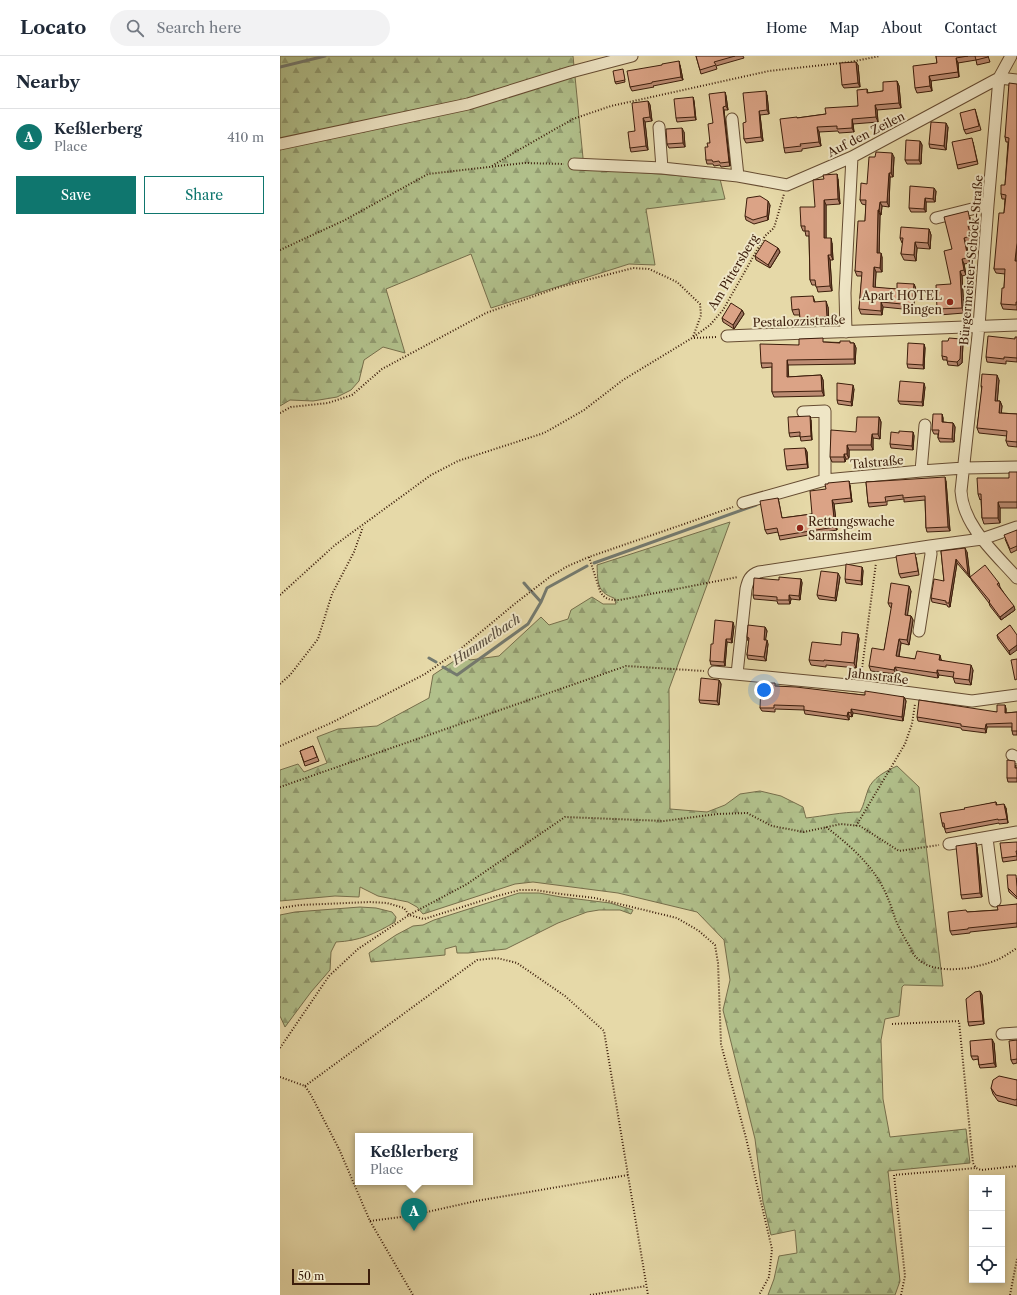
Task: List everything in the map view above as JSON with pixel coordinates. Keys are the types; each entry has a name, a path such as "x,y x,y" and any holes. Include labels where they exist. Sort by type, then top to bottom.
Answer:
{"street":[{"path":"280,144 468,104 571,72 632,56"},
{"name":"Bürgermeister-Schöck-Straße","path":"1011,56 999,78 979,326 961,491 962,503 968,517 982,539 1017,578"},
{"path":"999,78 1017,80"},
{"name":"Auf den Zeilen","path":"787,185 852,157 999,78"},
{"path":"732,119 738,176"},
{"path":"659,127 662,168"},
{"path":"846,332 844,293 852,157"},
{"path":"574,164 662,168 738,176 787,185"},
{"path":"936,218 988,205"},
{"name":"Pestalozzistraße","path":"726,336 1017,325"},
{"path":"803,412 825,411 825,480"},
{"path":"921,471 925,425"},
{"name":"Talstraße","path":"743,503 825,480 964,468 1017,467"},
{"path":"737,674 746,589 748,579 753,574 982,539 1017,527"},
{"path":"919,631 932,554 930,546"},
{"name":"Jahnstraße","path":"714,672 859,686 972,701 1017,695"},
{"path":"949,844 1017,832"},
{"path":"987,838 995,902"},
{"path":"1002,1034 1017,1033"}],"path":[{"path":"492,166 574,119 611,106 769,71 850,62 880,56"},
{"path":"280,250 345,220 428,174 524,163 574,164"},
{"name":"Am Pittersberg","path":"280,595 335,545 431,475 458,461 544,433 584,410 623,380 692,338 710,325 723,310 765,236 774,228 787,185"},
{"path":"280,412 291,407 328,403 352,395 382,369 486,313 560,287 633,268 649,269 677,282 700,304 701,315 692,338 726,336"},
{"path":"280,746 333,722 425,674 458,651 551,576 568,566 589,557 743,503"},
{"path":"280,684 290,675 318,639 332,594 354,552 363,526"},
{"path":"859,686 878,554"},
{"path":"589,557 600,591 607,600 620,600 737,577 748,579"},
{"path":"280,787 626,666 714,672"},
{"path":"856,826 905,744 912,724 916,693"},
{"path":"280,1048 329,976 358,949 409,915 467,884 565,817 664,820 717,814 747,813 772,826 804,832 841,824 860,826 899,851 949,844"},
{"path":"826,827 842,839 870,867 882,884 897,922 909,946 915,956 923,963 932,967 963,969 993,962 1017,948"},
{"path":"280,908 300,905 370,902 387,903 404,908 409,915 424,920 497,896 520,890 534,890 595,898 676,918 699,931 715,944 718,963 721,1044 746,1138 772,1249 768,1277 759,1295"},
{"path":"306,1086 477,960 497,958 517,963 565,996 604,1030 648,1295"},
{"path":"892,1024 959,1021 973,1163 976,1168"},
{"path":"280,1077 306,1086 339,1149 370,1221 413,1295"},
{"path":"901,1295 906,1276 894,1175 976,1168 981,1170 1017,1166"},
{"path":"370,1221 409,1216 476,1200 628,1175"},
{"path":"1010,1295 1017,1258"},
{"path":"590,1295 646,1286"}],"green space":[{"path":"280,56 573,56 584,168 720,179 725,199 646,209 655,265 629,264 491,308 471,254 386,289 405,353 383,347 364,360 359,381 351,390 337,397 313,401 290,400 280,406"},
{"path":"730,522 669,689 670,809 707,812 725,805 740,794 760,791 781,796 803,807 806,818 840,813 860,812 868,790 876,778 897,766 919,787 943,986 904,985 902,987 899,1016 885,1019 881,1040 883,1099 890,1137 966,1129 970,1163 888,1171 900,1281 895,1295 768,1295 774,1279 779,1256 797,1253 795,1230 771,1235 763,1202 755,1139 723,1010 730,980 724,940 697,912 618,893 533,882 515,884 423,914 417,907 408,902 378,896 360,887 359,897 335,896 280,901 280,770 298,764 304,772 327,763 317,737 338,729 377,726 429,698 433,675 463,655 470,660 499,656 541,617 549,625 568,619 571,610 592,597 603,604 616,604 614,598 604,593 599,585 597,565"},
{"path":"519,893 539,893 610,903 633,910 631,914 620,910 599,910 587,912 558,923 506,949 457,953 456,946 445,949 445,955 371,962 369,953 396,935 413,926 423,925 434,920"},
{"path":"360,907 376,908 392,912 396,917 395,922 367,936 336,942 331,952 330,970 311,992 285,1027 280,1016 280,915 295,912"}],"building":[{"path":"696,56 735,56 714,62 716,65 700,70"},
{"path":"936,56 968,56 956,58 958,72 929,76 930,86 915,88 913,66 937,63"},
{"path":"975,56 988,56 988,57 976,60"},
{"path":"679,61 681,77 630,87 627,71"},
{"path":"856,62 858,83 842,85 840,63"},
{"path":"623,69 625,80 615,82 613,71"},
{"path":"897,81 899,103 875,105 876,117 852,119 852,128 837,129 837,126 817,127 819,142 800,144 801,146 784,148 780,119 826,114 825,108 858,106 857,90 867,89 867,93 883,91 883,82"},
{"path":"1009,83 1017,84 1016,305 1001,304 1005,269 994,269 999,213 1004,213 1006,195 1001,194 1001,185 1005,185 1009,138 1005,137"},
{"path":"766,91 767,110 759,111 761,137 744,139 743,123 746,122 743,93"},
{"path":"725,92 726,106 723,107 729,162 720,163 719,161 713,162 712,160 706,160 705,147 708,147 707,143 710,143 708,124 713,123 709,94"},
{"path":"693,97 695,117 676,118 674,99"},
{"path":"648,101 650,117 643,118 646,146 630,148 628,132 635,131 632,103"},
{"path":"975,109 979,126 964,130 960,113"},
{"path":"931,122 946,123 944,146 929,144"},
{"path":"682,128 683,143 667,144 666,129"},
{"path":"972,138 977,161 957,165 952,142"},
{"path":"906,140 920,141 919,160 905,160"},
{"path":"876,152 892,153 887,202 880,202 878,210 877,253 881,253 880,268 874,267 873,287 897,289 897,283 914,284 912,305 881,302 881,311 859,309 862,272 855,271 858,221 865,221 866,200 860,200 861,183 867,184 869,157 875,157"},
{"path":"837,174 838,199 824,200 824,238 831,238 831,255 828,255 830,286 816,287 815,280 810,280 809,231 805,231 805,226 801,226 800,207 815,207 813,180 824,179 823,175"},
{"path":"910,186 934,188 933,199 925,198 924,209 909,208"},
{"path":"760,196 768,201 767,216 753,220 745,216 747,198"},
{"path":"968,211 971,225 968,226 971,236 964,238 968,258 962,259 964,270 960,271 962,308 937,309 936,285 951,284 944,251 952,249 944,217"},
{"path":"901,227 929,229 928,243 915,242 914,255 901,254 903,238 900,238"},
{"path":"765,240 778,248 768,265 755,256"},
{"path":"813,296 814,302 826,301 827,317 800,318 799,309 792,310 791,297"},
{"path":"731,303 742,310 733,325 722,318"},
{"path":"988,336 1015,339 1015,337 1017,337 1017,358 1004,357 1004,359 986,357"},
{"path":"823,338 823,342 840,343 840,341 850,341 850,343 854,343 854,359 787,360 787,377 821,375 822,391 772,392 772,363 761,363 760,344 799,345 799,339"},
{"path":"949,338 961,339 960,359 957,362 947,361 947,357 942,356 942,341 948,341"},
{"path":"908,343 924,344 923,365 907,364"},
{"path":"982,374 997,375 995,401 1000,401 999,413 1017,414 1017,442 1006,441 1007,431 977,428"},
{"path":"900,381 924,383 922,402 898,401"},
{"path":"837,383 853,385 851,402 837,400"},
{"path":"933,414 942,414 942,422 953,423 952,439 938,438 939,430 932,430"},
{"path":"810,416 811,436 800,437 800,432 789,433 788,417"},
{"path":"857,417 879,417 878,434 872,434 871,445 847,445 847,454 844,454 844,457 830,457 831,430 856,432"},
{"path":"899,431 913,432 912,446 890,444 891,432 899,433"},
{"path":"805,448 807,464 786,466 784,449"},
{"path":"1009,472 1017,472 1017,502 998,502 998,518 982,518 981,494 978,494 977,478 1009,478"},
{"path":"945,477 948,527 926,528 925,496 903,498 903,495 885,497 886,502 868,503 866,482"},
{"path":"849,481 851,498 832,500 835,527 779,536 777,528 765,530 760,501 778,498 782,518 812,514 810,491 826,489 825,484 828,483"},
{"path":"1017,530 1017,546 1010,549 1004,535"},
{"path":"965,548 968,574 956,559 949,603 931,598 934,579 944,581 941,551"},
{"path":"915,553 918,571 899,574 896,556"},
{"path":"846,564 862,567 861,581 845,579"},
{"path":"985,565 1014,606 1000,617 989,602 990,601 970,577"},
{"path":"821,571 838,573 835,598 817,595"},
{"path":"779,577 801,579 799,596 789,595 789,600 777,600 777,597 753,595 754,578 779,580"},
{"path":"891,583 909,586 905,615 911,616 907,640 899,639 896,656 915,659 917,651 940,655 939,660 971,665 969,680 953,678 954,672 937,670 937,673 895,667 894,670 869,666 872,648 884,650 892,603 888,603"},
{"path":"715,620 733,622 731,639 726,639 724,662 710,661"},
{"path":"748,625 765,627 764,640 767,640 764,657 747,655 749,638 747,637"},
{"path":"1010,625 1017,635 1017,645 1009,651 997,635"},
{"path":"842,632 858,634 854,663 809,660 812,642 841,645"},
{"path":"1017,659 1017,679 1015,680 1011,660"},
{"path":"701,678 719,680 717,701 699,700"},
{"path":"761,683 775,683 775,686 863,695 865,695 865,691 904,697 902,717 851,709 851,713 848,712 847,716 804,710 804,706 774,705 774,708 760,708"},
{"path":"919,700 997,712 997,705 1005,705 1005,713 1017,712 1017,731 1012,731 1012,723 986,724 985,729 961,726 961,724 917,717"},
{"path":"313,746 317,757 304,762 300,751"},
{"path":"1007,760 1015,761 1017,778 1007,778"},
{"path":"996,802 996,805 1004,804 1007,819 998,819 945,829 944,823 942,823 940,813"},
{"path":"1017,842 1017,856 1002,858 1000,843"},
{"path":"976,843 980,893 961,895 956,846"},
{"path":"1007,875 1016,875 1017,897 1008,888"},
{"path":"1017,904 1017,923 950,931 948,912 966,910 967,912 998,910 997,906"},
{"path":"980,991 983,1021 968,1022 966,999 975,992"},
{"path":"992,1039 994,1063 979,1065 978,1056 971,1056 970,1041"},
{"path":"1017,1040 1017,1059 1011,1060 1009,1041"},
{"path":"999,1076 1017,1080 1017,1099 1015,1100 996,1095 991,1088 993,1080"}],"waterway":[{"path":"280,67 325,56"},
{"name":"Hummelbach","path":"594,563 756,505"},
{"name":"Hummelbach","path":"443,667 457,675 528,624 541,602 547,588 587,566"},
{"path":"524,583 530,590"},
{"path":"532,592 541,602"},
{"name":"Hummelbach","path":"429,658 436,662"}],"place":[{"name":"Apart HOTEL Bingen","path":"950,302"},
{"name":"Rettungswache Sarmsheim","path":"800,528"},
{"name":"Keßlerberg","path":"414,1231"}]}
